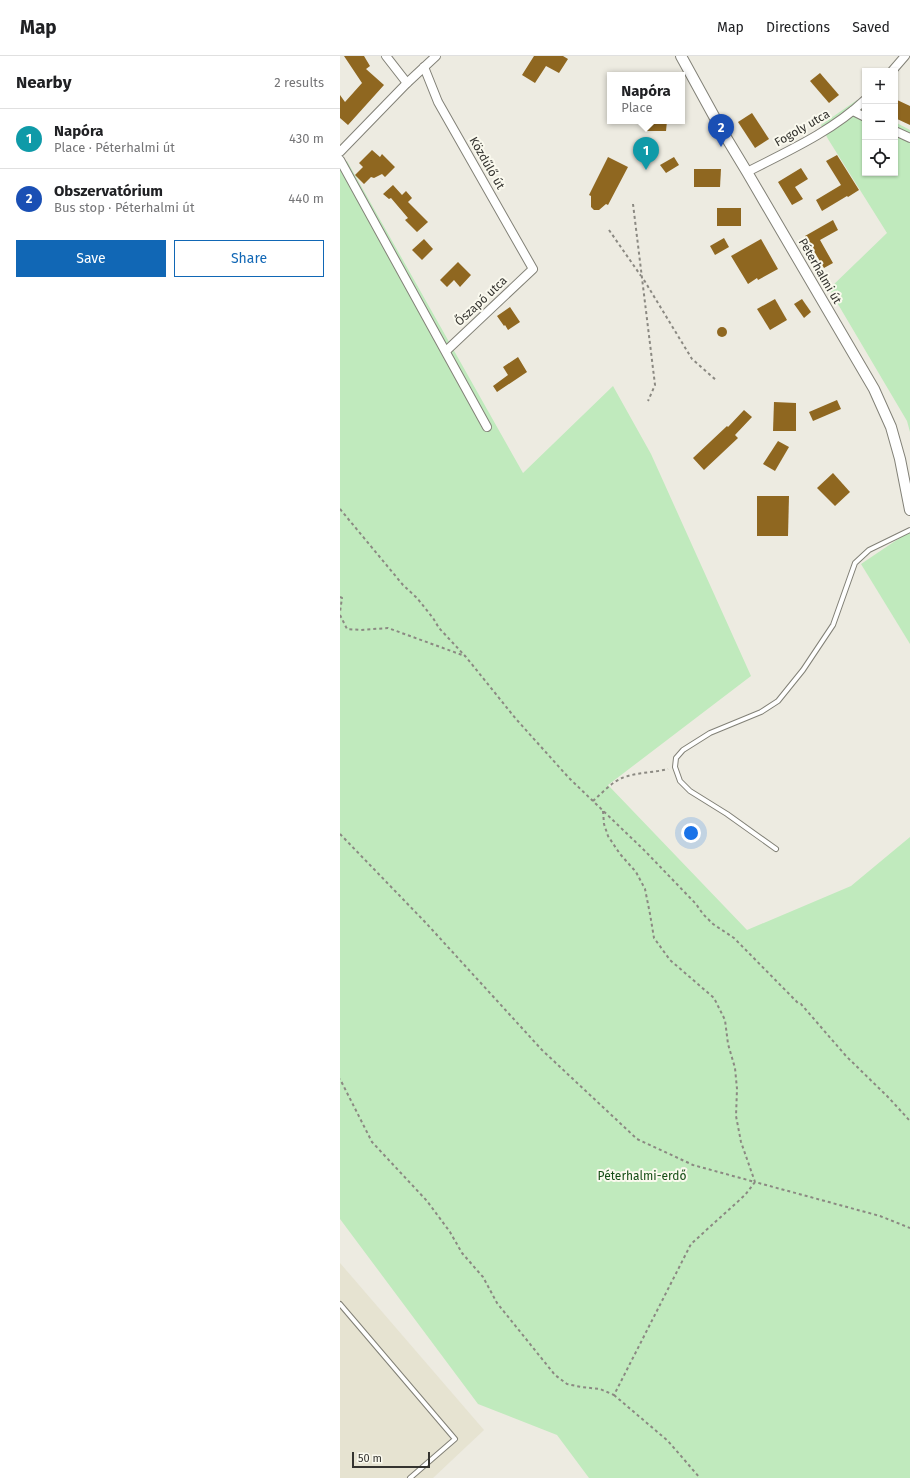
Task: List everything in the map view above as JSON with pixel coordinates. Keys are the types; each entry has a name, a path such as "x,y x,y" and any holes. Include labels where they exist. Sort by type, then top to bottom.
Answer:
{"street":[{"path":"386,56 407,83"},
{"path":"341,148 436,56"},
{"name":"Péterhalmi út","path":"681,56 721,129 874,389 891,427 900,459 910,510"},
{"path":"895,68 905,56"},
{"name":"Közdűlő út","path":"424,67 438,102 533,269"},
{"name":"Fogoly utca","path":"747,172 820,134 853,111 862,103"},
{"path":"853,111 862,116"},
{"path":"898,132 910,138"},
{"path":"340,160 487,428"},
{"name":"Őszapó utca","path":"446,351 533,269"}],"lane":[{"path":"776,849 727,814 690,791 680,781 675,767 676,758 683,750 710,733 761,712 778,701 803,670 833,625 855,563 869,550 910,530"},
{"path":"340,1304 455,1439 410,1478"}],"path":[{"path":"633,204 655,384 648,401"},
{"path":"609,230 642,278 692,359 716,380"},
{"path":"340,509 403,585 417,598 439,628 466,657 516,719 569,778 645,850 713,924 734,938 798,1003 802,1004 846,1056 910,1120"},
{"path":"340,597 342,598 340,614 347,629 361,630 388,628 466,657"},
{"path":"593,801 621,778 638,773 654,772 675,767"},
{"path":"603,811 604,824 608,836 620,854 636,872 645,889 654,938 670,960 714,998 725,1020 728,1044 735,1068 737,1090 736,1116 741,1142 756,1182"},
{"path":"340,834 426,923 542,1050 637,1139 693,1165 880,1216 910,1228"},
{"path":"340,1079 372,1142 427,1200 450,1232 462,1253 483,1277 497,1303 555,1375 567,1384 600,1389 614,1395 668,1441 700,1478"},
{"path":"614,1395 691,1244 745,1195 756,1182"}],"shaded area":[{"path":"340,1263 484,1430 433,1478 340,1478"}],"green space":[{"path":"857,100 862,104 862,176 898,176 898,124 910,130 910,432 907,421 829,289 887,233 828,139 821,125"},
{"name":"Péterhalmi-erdő","path":"347,161 523,473 613,386 651,454 751,676 608,785 747,930 851,886 910,837 910,1478 589,1478 557,1435 478,1404 340,1219 340,167"},
{"path":"910,531 910,644 861,564"}],"building":[{"path":"344,56 364,56 370,66 366,69 384,85 348,125 340,118 340,95 345,102 362,83"},
{"path":"534,56 563,56 568,59 559,73 546,66 535,83 522,75"},
{"path":"820,73 839,95 829,103 810,81"},
{"path":"898,100 910,106 910,125 898,119"},
{"path":"752,113 769,139 755,148 738,122"},
{"path":"648,124 667,124 666,131 647,131"},
{"path":"372,150 380,157 382,154 395,167 385,177 382,174 374,178 371,177 364,184 355,175 363,167 359,163"},
{"path":"837,155 859,190 822,211 816,200 841,185 826,161"},
{"path":"608,157 628,167 608,205 606,204 599,210 594,210 591,207 591,196 589,195"},
{"path":"674,157 679,165 666,173 660,165"},
{"path":"801,168 808,179 795,187 803,199 792,205 778,182"},
{"path":"694,169 721,169 720,187 694,187"},
{"path":"393,185 402,195 406,191 412,198 408,202 428,222 417,232 405,220 408,218 391,198 389,199 383,194"},
{"path":"717,208 741,208 741,226 717,226"},
{"path":"833,220 838,230 820,240 833,263 824,268 805,236"},
{"path":"724,238 729,247 715,255 710,246"},
{"path":"424,239 433,249 422,260 412,250"},
{"path":"761,239 778,269 758,280 757,278 748,284 731,256"},
{"path":"458,262 471,275 460,287 454,280 447,287 440,280"},
{"path":"775,299 787,320 770,330 757,309"},
{"path":"802,299 811,312 804,318 794,304"},
{"path":"510,307 520,322 508,330 497,316"},
{"path":"722,327 727,332 722,337 717,332"},
{"path":"518,357 527,372 497,392 493,386 508,375 503,367"},
{"path":"837,400 841,409 813,421 809,412"},
{"path":"774,402 796,403 796,431 773,431"},
{"path":"744,410 752,417 735,435 738,438 704,470 693,458 727,426 728,427"},
{"path":"778,441 789,447 775,471 763,464"},
{"path":"833,473 850,492 835,506 817,488"},
{"path":"757,496 789,496 788,536 757,536"}],"place":[{"name":"Obszervatórium","path":"721,147"},
{"name":"Napóra","path":"646,170"}]}
